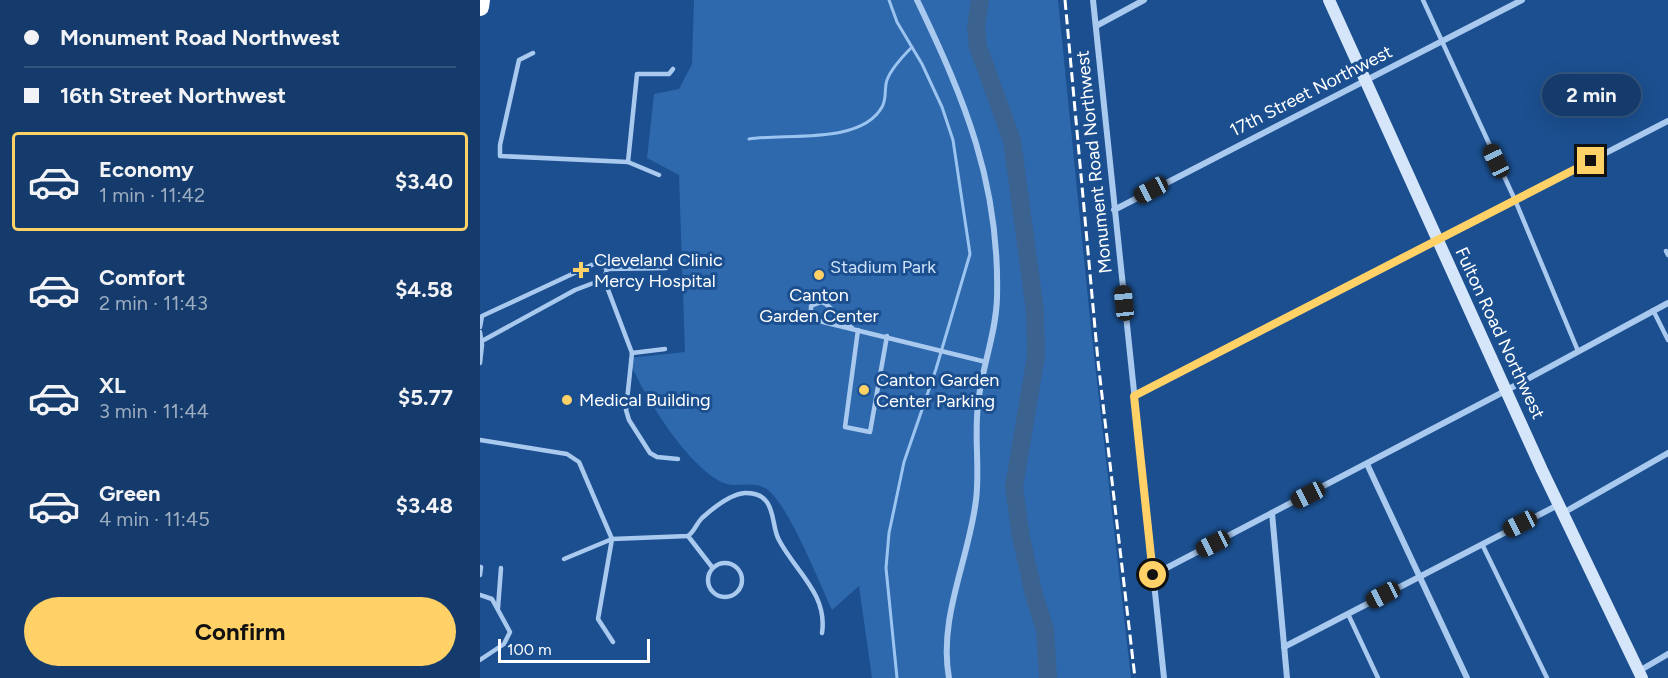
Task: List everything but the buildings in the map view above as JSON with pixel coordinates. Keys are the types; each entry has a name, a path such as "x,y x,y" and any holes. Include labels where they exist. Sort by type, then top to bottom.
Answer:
{"highway":[{"path":"480,7 481,0"}],"main road":[{"name":"Fulton Road Northwest","path":"1329,0 1561,509 1640,675"}],"street":[{"path":"918,0 957,84 976,136 993,219 997,299 976,422 976,500 946,640 949,678"},
{"name":"Monument Road Northwest","path":"1093,0 1164,678"},
{"path":"1096,26 1144,0"},
{"name":"17th Street Northwest","path":"1114,210 1522,0"},
{"path":"1134,396 1668,121"},
{"path":"1153,575 1668,303"},
{"path":"1284,647 1482,544 1561,509 1668,453"},
{"path":"1367,464 1467,678"},
{"path":"1272,513 1287,676"},
{"path":"1640,675 1668,654"}],"lane":[{"path":"1423,0 1515,200 1578,351"},
{"path":"533,53 519,60 500,145 500,156 628,162 659,175"},
{"path":"628,162 637,74 669,74 673,69"},
{"path":"480,327 482,316 598,262 608,269 666,268"},
{"path":"608,269 604,279 632,353 626,410 629,420 650,453 657,458 678,459"},
{"path":"482,341 575,290 604,279"},
{"path":"852,328 826,304 821,302 811,306 811,317 815,320 986,362"},
{"path":"1653,310 1668,340"},
{"path":"858,330 845,427 870,432 887,336"},
{"path":"480,332 482,341 480,363"},
{"path":"632,353 665,350"},
{"path":"480,440 567,454 579,462 612,539 598,619 613,642"},
{"path":"564,559 612,539 688,536 702,518 735,496 750,494 762,499 773,513 777,538 815,592 823,619 822,633"},
{"path":"688,536 712,567"},
{"path":"1482,544 1547,678"},
{"path":"723,562 736,570 742,582 735,594 726,597 715,590 709,579 712,567 723,562"},
{"path":"480,575 481,567"},
{"path":"498,608 501,568"},
{"path":"480,595 490,597 498,608 508,626 509,637 504,644 480,660"},
{"path":"1348,614 1378,678"}],"green space":[{"name":"Stadium Park","path":"694,0 1058,0 1091,329 1131,678 872,678 859,586 832,610 812,564 777,499 763,487 729,485 710,475 681,446 655,409 628,358 685,352 679,175 647,158 654,94 679,89 692,64"}],"waterway":[{"path":"889,0 897,22 922,64 942,107 953,140 970,254 936,369 904,462 889,533 886,568 897,678"},
{"path":"980,0 976,26 978,47 1012,140 1035,311 1036,356 1014,487 1021,537 1034,595 1045,630 1048,678"},
{"path":"749,139 840,132 872,119 882,107 889,76 912,47"}],"railway":[{"path":"1065,0 1098,361 1135,678"}],"place":[{"name":"Cleveland Clinic Mercy Hospital","path":"581,270"},
{"name":"Canton Garden Center","path":"819,275"},
{"name":"Canton Garden Center Parking","path":"864,390"},
{"name":"Medical Building","path":"567,400"}],"route":[{"path":"1153,575 1134,396 1591,161"}]}
